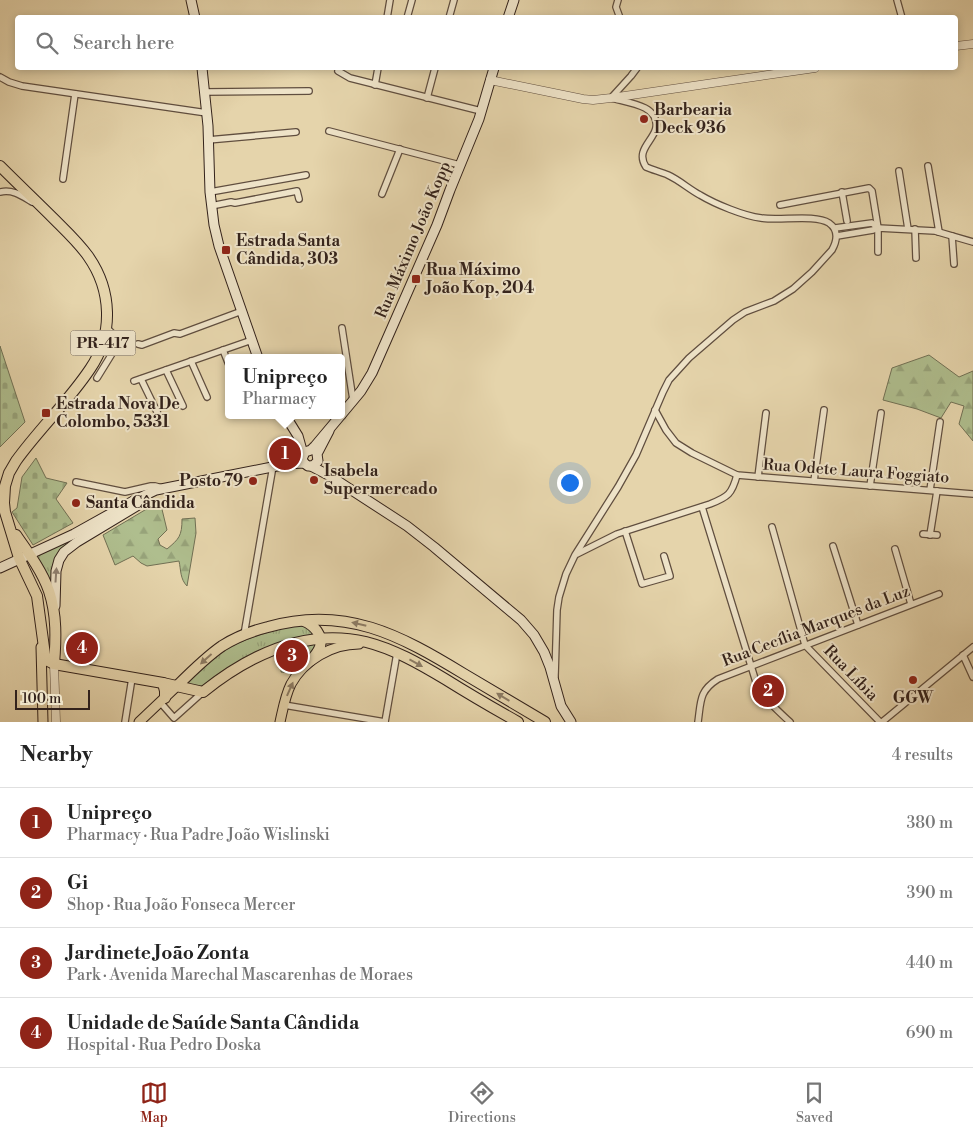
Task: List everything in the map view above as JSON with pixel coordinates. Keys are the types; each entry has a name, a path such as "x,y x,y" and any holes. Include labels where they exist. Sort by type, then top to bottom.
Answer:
{"highway":[{"name":"PR-417","path":"0,166 82,248 96,269 106,298 106,326 101,349 90,368 21,453 12,466 5,486 5,512 22,563"},
{"name":"PR-417","path":"11,528 30,554"},
{"path":"30,554 49,591 53,607 55,624 53,657"},
{"path":"22,563 37,596 45,655 70,666 203,692 225,675 254,658 286,646 304,640 320,638 349,639 376,645 397,653 518,722"},
{"path":"303,620 315,628 320,638 319,650 310,661"},
{"path":"177,686 220,648 244,635 276,625 303,620 327,620 355,623 381,630 396,637 430,654 545,722"},
{"path":"53,657 70,666"},
{"path":"163,683 189,675"},
{"path":"162,700 166,692 163,683"},
{"path":"538,722 545,722"}],"main road":[{"path":"191,0 194,15"},
{"path":"509,15 514,0"},
{"path":"202,70 207,113 211,206 216,236 257,354"},
{"name":"Rua Máximo João Kopp","path":"345,410 367,382 376,364 437,225 481,111 493,70"},
{"path":"287,419 310,458 330,476 420,536 528,627 548,660 561,706 571,722"},
{"name":"Rua Máximo João Kopp","path":"310,458 338,419"},
{"path":"0,573 16,567 30,554 80,531 162,488 185,485 310,458"},
{"path":"55,624 55,575 59,560 64,552 72,545 147,500 185,485"},
{"path":"100,528 118,515 122,508"},
{"path":"0,568 22,563"},
{"path":"40,624 43,722"},
{"path":"280,722 288,691 300,671 310,661 342,645 376,645"},
{"path":"139,722 177,686"}],"street":[{"path":"388,15 390,0"},
{"path":"408,15 412,0"},
{"path":"450,15 454,0"},
{"path":"618,0 616,7 619,15"},
{"path":"897,0 901,15"},
{"path":"958,46 973,44"},
{"path":"375,85 378,70"},
{"path":"427,98 435,70"},
{"path":"611,98 636,70"},
{"path":"490,80 582,100 600,100 788,70"},
{"path":"338,71 350,78 375,85 481,111"},
{"path":"0,77 22,86 207,113"},
{"path":"205,92 309,91"},
{"path":"63,179 75,94"},
{"path":"555,684 557,610 569,565 628,470 669,380 689,358 740,315 774,301 802,282 832,250 837,236 835,228 818,219 774,219 750,216 707,199 668,175 646,166 642,159 642,154 656,128 654,117 645,108 611,98"},
{"path":"329,130 460,165"},
{"path":"208,140 296,132"},
{"path":"382,194 400,149"},
{"path":"928,166 939,232"},
{"path":"899,171 912,229 916,258"},
{"path":"210,192 306,175"},
{"path":"780,205 866,187 871,189 878,228 878,252"},
{"path":"211,206 297,191 299,199"},
{"path":"0,192 14,192 43,208"},
{"path":"842,192 847,221"},
{"path":"835,228 872,223 878,228"},
{"path":"854,225 855,233"},
{"path":"837,236 878,228 912,229 939,232 973,242"},
{"path":"952,236 954,264"},
{"path":"138,344 142,345 174,333 180,334 242,312"},
{"path":"97,378 118,344 117,338 106,326"},
{"path":"342,328 354,400"},
{"path":"134,382 252,340"},
{"path":"223,350 225,355"},
{"path":"191,361 207,397"},
{"path":"166,370 183,406"},
{"path":"141,379 158,414"},
{"name":"Rua Odete Laura Foggiato","path":"655,410 676,443 692,454 737,475 973,494"},
{"path":"814,481 824,410"},
{"path":"758,477 766,413"},
{"path":"870,486 881,413"},
{"path":"930,490 940,422"},
{"path":"244,635 273,466"},
{"path":"575,555 611,536 717,501 727,496 733,489 737,475"},
{"path":"76,482 126,492 151,486 162,488"},
{"path":"930,534 937,491"},
{"path":"702,507 756,682 763,696 790,722"},
{"name":"Rua Líbia","path":"772,527 805,645 881,722"},
{"path":"625,531 642,584 670,576 664,556"},
{"path":"923,534 937,535"},
{"path":"833,546 858,625"},
{"path":"895,549 911,604"},
{"name":"Rua Cecília Marques da Luz","path":"698,722 702,698 706,688 724,676 939,594"},
{"path":"881,722 973,647"},
{"path":"284,705 385,722 397,653"},
{"path":"963,655 973,677"},
{"path":"53,657 56,722"},
{"path":"125,722 132,678"},
{"path":"162,700 174,718 203,692"},
{"path":"334,722 336,714"}],"green space":[{"path":"0,346 25,422 0,447"},
{"path":"929,355 959,377 973,371 973,441 959,424 964,406 951,402 941,418 883,400 892,368"},
{"path":"36,458 46,478 67,483 56,499 73,523 33,545 12,512 17,508 22,477"},
{"path":"160,501 167,530 158,539 160,545 167,549 179,537 182,519 195,518 196,533 187,586 182,577 179,561 147,566 133,556 115,565 103,535"},
{"path":"117,513 68,545 53,592 36,556"},
{"path":"301,624 311,631 314,636 204,686 183,686 214,658 237,644 258,635"},
{"path":"317,644 292,673 281,672 280,662 274,654 289,648"}],"place":[{"name":"Barbearia Deck 936","path":"644,119"},
{"name":"Estrada Santa Cândida, 303","path":"226,250"},
{"name":"Rua Máximo João Kop, 204","path":"416,279"},
{"name":"Estrada Nova De Colombo, 5331","path":"46,413"},
{"name":"Unipreço","path":"285,454"},
{"name":"Isabela Supermercado","path":"314,480"},
{"name":"Posto 79","path":"253,481"},
{"name":"Santa Cândida","path":"76,503"},
{"name":"Unidade de Saúde Santa Cândida","path":"82,648"},
{"name":"Jardinete João Zonta","path":"292,656"},
{"name":"GGW","path":"913,680"},
{"name":"Gi","path":"768,691"}]}
